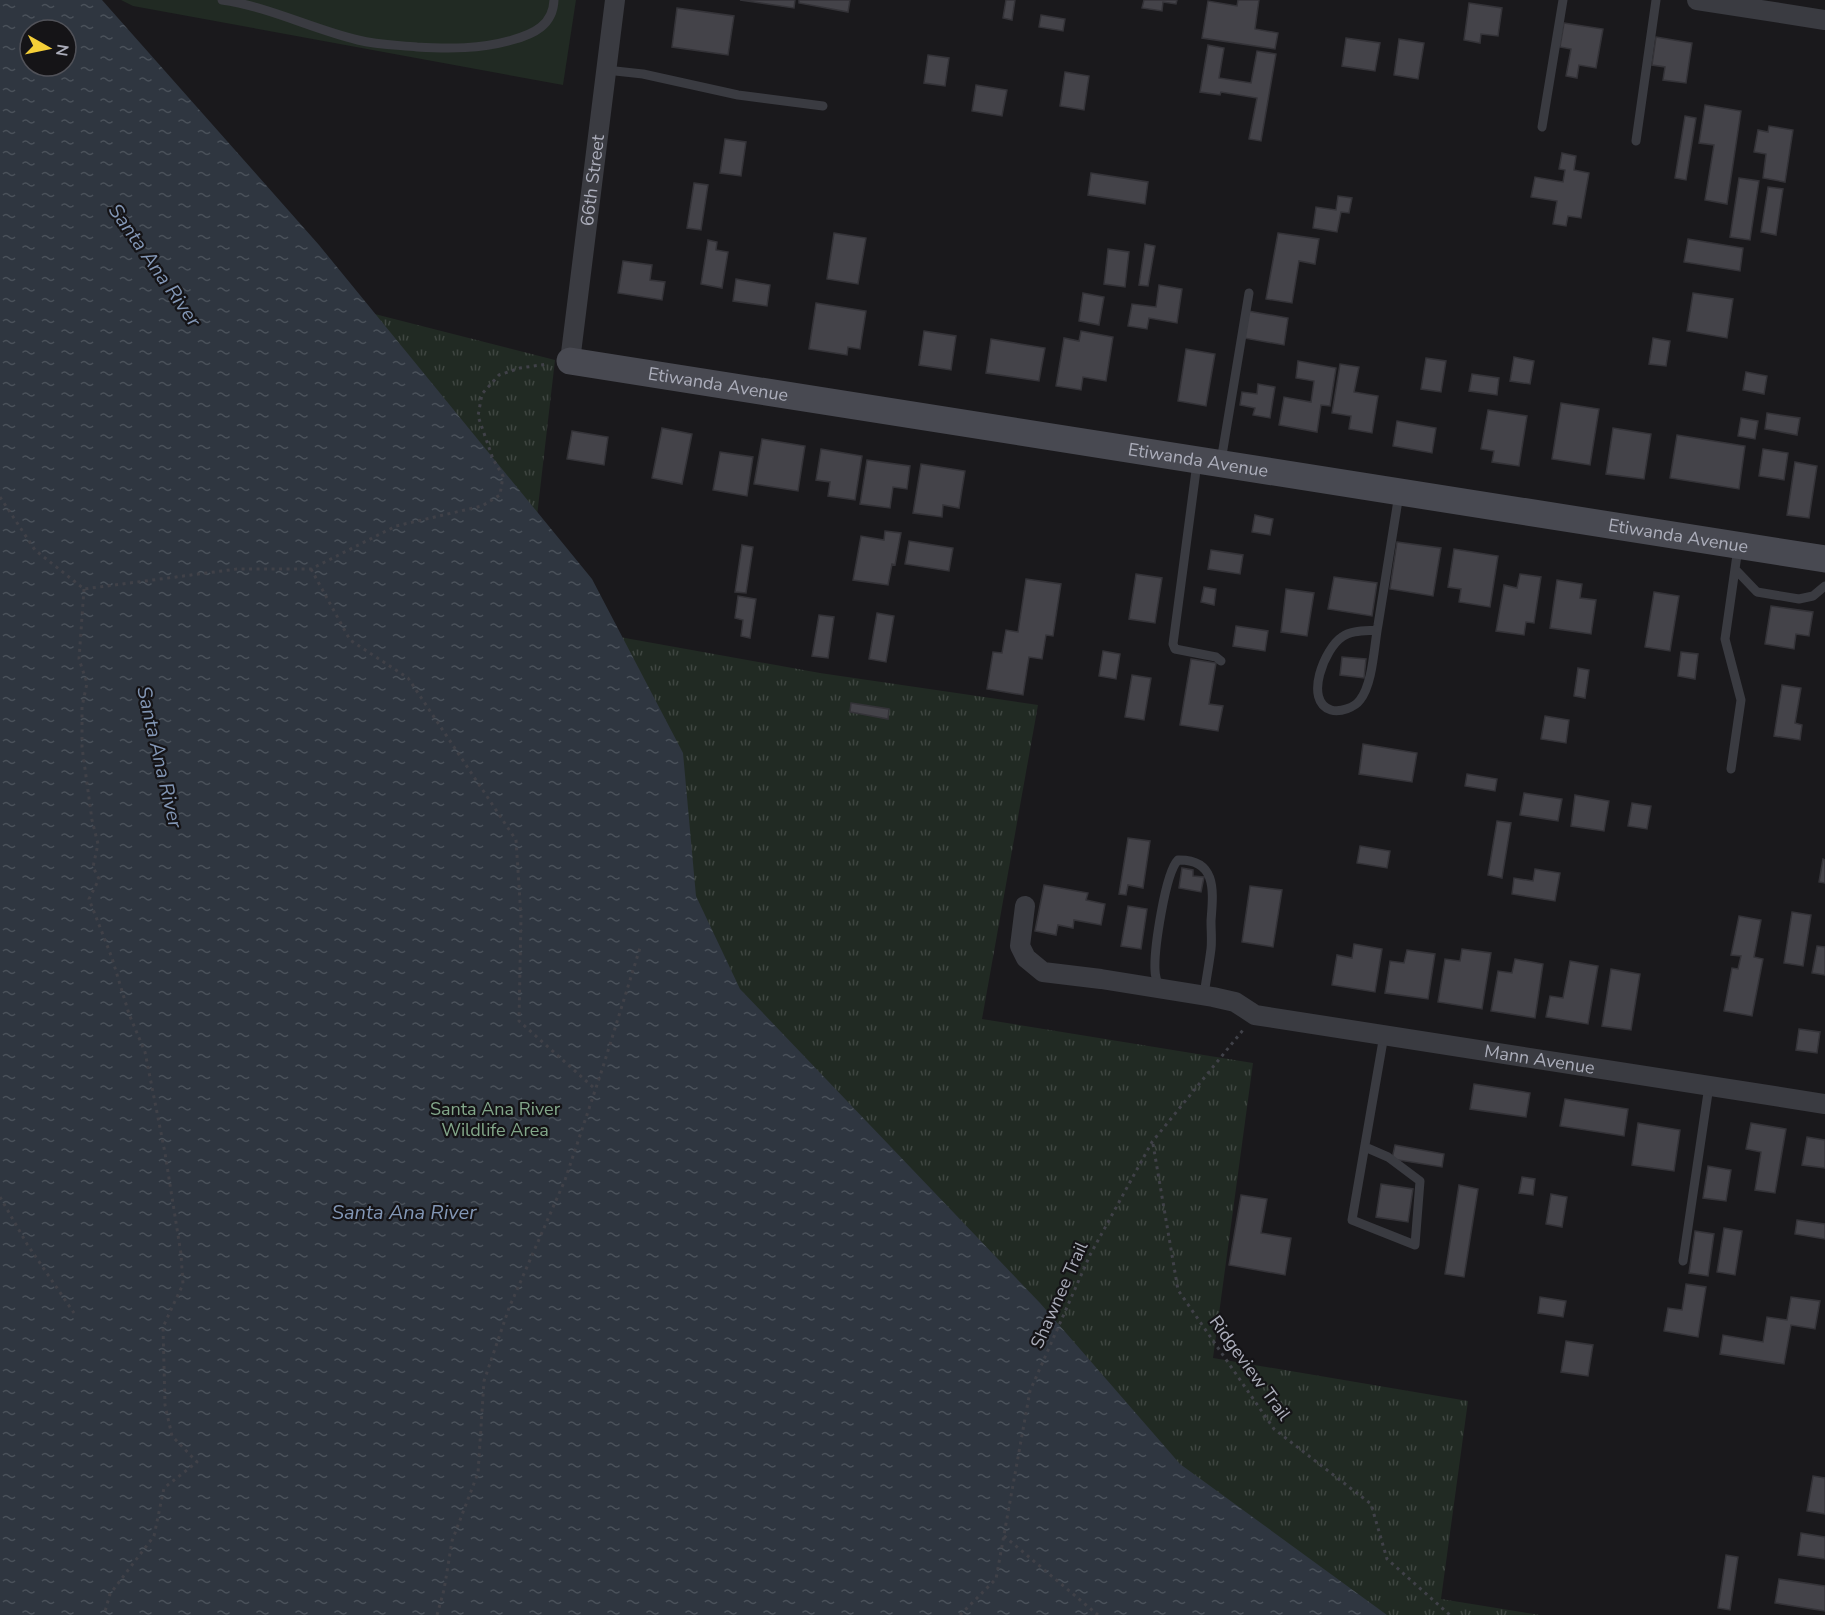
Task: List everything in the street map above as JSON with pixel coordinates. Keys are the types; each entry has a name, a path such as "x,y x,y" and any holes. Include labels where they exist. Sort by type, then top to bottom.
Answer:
{"street":[{"name":"66th Street","path":"570,361 615,0"},
{"path":"1697,0 1825,20"},
{"name":"Etiwanda Avenue","path":"570,361 1399,492 1737,557 1825,559"},
{"path":"1025,906 1020,946 1026,958 1043,972 1204,995 1235,1002 1255,1015"},
{"name":"Mann Avenue","path":"1255,1015 1825,1104"}],"lane":[{"path":"222,0 267,10 356,40 377,44 448,49 496,45 537,31 547,23 552,15 554,0"},
{"path":"1542,127 1563,0"},
{"path":"1636,141 1656,0"},
{"path":"606,70 643,74 738,95 823,106"},
{"path":"1221,662 1216,657 1175,649 1173,644 1209,462 1249,293"},
{"path":"1377,630 1343,635 1330,646 1322,662 1318,681 1317,692 1322,705 1332,711 1348,709 1360,701 1369,680 1377,630 1399,492"},
{"path":"1737,557 1757,592 1799,599 1813,596 1825,586"},
{"path":"1731,769 1741,700 1725,639 1737,557"},
{"path":"1159,988 1154,972 1156,947 1168,880 1178,860 1188,860 1202,866 1210,877 1214,897 1211,949 1204,995"},
{"path":"1365,1147 1388,1157 1420,1181 1415,1245 1352,1221 1384,1035"},
{"path":"1683,1261 1709,1086"}],"path":[{"path":"0,497 35,550 84,590 237,569 311,569 396,526 482,506 500,495 503,476 493,459 478,416 483,394 499,375 520,368 570,361"},
{"path":"311,569 350,640 408,678 516,840 522,916 519,1021 595,1089"},
{"path":"84,590 79,659 87,683 82,707 82,747 92,820 98,844 93,867 99,879 89,899 112,958 129,1014 145,1052 165,1153 181,1254 183,1284 163,1327 165,1405 172,1436 197,1462 164,1488 154,1536 110,1594 104,1615"},
{"path":"437,1615 444,1590 452,1541 478,1473 484,1381 509,1308 565,1180 640,948"},
{"name":"Shawnee Trail","path":"960,1615 996,1579 1030,1391 1090,1255 1152,1142 1255,1015"},
{"name":"Ridgeview Trail","path":"1152,1142 1178,1290 1274,1429 1371,1504 1387,1559 1450,1615"},
{"path":"0,1197 27,1244 74,1313"},
{"path":"1004,1536 1098,1615"}],"green space":[{"path":"121,0 576,0 563,85 133,6"},
{"name":"Santa Ana River","path":"0,206 13,222 555,360 525,620 820,673 1038,705 982,1019 1253,1063 1213,1358 1468,1401 1441,1599 1540,1615 0,1615"}],"water":[{"name":"Santa Ana River","path":"0,0 102,0 319,245 592,579 683,753 696,896 740,989 1040,1303 1180,1464 1387,1615 0,1615"}],"building":[{"path":"740,0 795,0 794,8"},
{"path":"799,0 850,0 848,12 799,3"},
{"path":"1006,0 1015,0 1012,20 1003,18"},
{"path":"1144,0 1177,0 1176,4 1163,2 1162,11 1142,8"},
{"path":"1238,0 1259,0 1255,29 1278,33 1275,49 1202,38 1208,1 1237,6"},
{"path":"1469,3 1502,8 1498,36 1481,34 1480,43 1464,40"},
{"path":"677,8 734,16 728,55 672,47"},
{"path":"1041,15 1065,19 1063,31 1039,27"},
{"path":"1564,23 1603,29 1596,68 1579,65 1577,78 1566,76 1571,49 1560,47"},
{"path":"1656,37 1692,43 1686,83 1663,80 1665,67 1652,65"},
{"path":"1346,38 1380,43 1375,71 1342,66"},
{"path":"1399,39 1424,43 1418,79 1394,75"},
{"path":"1208,45 1224,48 1219,78 1251,83 1257,51 1276,54 1261,141 1249,139 1257,98 1221,92 1220,95 1200,92"},
{"path":"928,55 949,58 945,86 924,83"},
{"path":"1065,72 1089,76 1084,110 1060,106"},
{"path":"976,85 1007,90 1002,116 972,111"},
{"path":"1705,105 1741,111 1727,204 1705,200 1714,145 1699,143"},
{"path":"1685,116 1696,118 1686,180 1675,178"},
{"path":"1769,126 1793,130 1785,182 1763,178 1766,154 1754,152 1758,130 1768,132"},
{"path":"725,139 746,142 741,176 720,173"},
{"path":"1562,153 1576,156 1574,170 1589,173 1581,218 1568,216 1566,226 1553,224 1557,201 1531,197 1535,177 1563,182 1565,170 1559,169"},
{"path":"1091,173 1148,182 1145,204 1088,195"},
{"path":"1739,178 1759,181 1750,240 1730,237"},
{"path":"694,183 708,185 701,230 687,228"},
{"path":"1768,187 1783,189 1776,235 1761,232"},
{"path":"1338,196 1352,198 1349,213 1341,212 1337,232 1313,228 1316,207 1336,210"},
{"path":"834,233 866,238 858,284 827,279"},
{"path":"1278,233 1319,239 1315,264 1299,261 1292,303 1266,299"},
{"path":"1688,239 1743,248 1740,271 1684,262"},
{"path":"708,240 717,242 716,250 728,252 722,288 701,284"},
{"path":"1145,244 1155,246 1148,286 1139,285"},
{"path":"1108,249 1129,252 1125,287 1104,284"},
{"path":"623,261 652,265 650,280 665,282 662,300 618,293"},
{"path":"736,279 770,285 767,306 733,301"},
{"path":"1159,285 1182,289 1177,323 1149,318 1147,329 1128,326 1132,304 1156,307"},
{"path":"1083,293 1104,297 1099,325 1079,321"},
{"path":"1693,293 1733,299 1727,338 1687,331"},
{"path":"816,303 866,311 860,349 848,347 847,355 809,349"},
{"path":"1248,311 1288,318 1284,345 1244,338"},
{"path":"924,331 956,336 951,370 919,365"},
{"path":"1081,331 1113,337 1106,381 1083,377 1081,390 1056,386 1064,338 1079,341"},
{"path":"1653,338 1670,341 1666,366 1649,364"},
{"path":"991,339 1045,348 1039,381 986,373"},
{"path":"1186,349 1215,354 1206,406 1178,401"},
{"path":"1514,357 1534,361 1530,384 1510,381"},
{"path":"1426,358 1446,361 1441,392 1421,389"},
{"path":"1298,361 1336,368 1330,406 1321,405 1317,432 1279,425 1284,397 1311,402 1314,381 1296,378"},
{"path":"1340,364 1359,367 1354,392 1378,396 1372,433 1349,429 1351,416 1332,413"},
{"path":"1746,372 1767,376 1764,394 1743,390"},
{"path":"1472,374 1499,378 1497,395 1469,391"},
{"path":"1258,384 1275,387 1270,418 1253,415 1255,408 1240,405 1242,392 1257,394"},
{"path":"1561,403 1599,409 1590,465 1552,459"},
{"path":"1488,410 1527,416 1519,466 1492,462 1494,451 1481,449"},
{"path":"1767,413 1800,418 1797,435 1765,429"},
{"path":"1741,418 1758,421 1755,439 1738,436"},
{"path":"1397,421 1436,428 1432,453 1393,446"},
{"path":"662,428 692,434 682,484 652,478"},
{"path":"1613,428 1651,434 1644,479 1606,474"},
{"path":"572,431 608,437 604,465 567,459"},
{"path":"1677,435 1745,446 1739,489 1670,478"},
{"path":"762,439 805,446 798,491 754,484"},
{"path":"821,449 862,456 855,500 828,496 830,482 816,480"},
{"path":"1763,449 1788,453 1784,480 1759,476"},
{"path":"720,452 753,457 747,496 713,490"},
{"path":"867,460 910,466 907,489 893,487 890,508 860,504"},
{"path":"1795,462 1817,466 1809,518 1787,515"},
{"path":"921,464 965,471 959,508 943,505 942,517 913,513"},
{"path":"1255,515 1273,519 1270,535 1252,532"},
{"path":"885,531 901,533 895,565 892,564 888,585 853,580 861,536 884,540"},
{"path":"909,541 953,548 949,571 905,564"},
{"path":"1397,542 1441,548 1433,596 1390,589"},
{"path":"742,545 753,547 746,593 735,592"},
{"path":"1454,549 1498,556 1490,607 1459,602 1461,589 1448,587"},
{"path":"1211,550 1243,555 1240,574 1208,569"},
{"path":"1136,574 1162,578 1155,623 1129,619"},
{"path":"1520,574 1541,577 1534,623 1526,622 1524,635 1496,631 1504,585 1517,588"},
{"path":"1334,577 1377,583 1372,616 1328,609"},
{"path":"1026,579 1061,584 1053,636 1046,635 1042,659 1029,657 1023,695 987,689 993,652 1002,653 1006,630 1018,632"},
{"path":"1557,580 1582,584 1580,598 1596,600 1591,634 1550,628"},
{"path":"1204,587 1216,589 1214,605 1201,602"},
{"path":"1286,589 1314,593 1307,636 1281,632"},
{"path":"1654,592 1679,596 1670,651 1645,647"},
{"path":"738,596 756,599 750,638 741,636 743,620 735,618"},
{"path":"1771,606 1813,612 1809,636 1796,634 1794,649 1765,644"},
{"path":"877,613 894,616 886,662 869,659"},
{"path":"819,615 834,617 828,658 812,656"},
{"path":"1236,626 1268,631 1265,651 1233,646"},
{"path":"1103,651 1120,654 1116,679 1099,676"},
{"path":"1681,652 1698,654 1695,679 1678,676"},
{"path":"1342,657 1366,659 1364,678 1340,675"},
{"path":"1191,659 1216,663 1209,704 1223,706 1218,731 1180,725"},
{"path":"1578,668 1589,670 1585,698 1574,696"},
{"path":"1132,675 1151,678 1144,720 1125,717"},
{"path":"1782,685 1801,688 1795,723 1802,725 1800,740 1774,736"},
{"path":"851,703 889,709 888,719 850,712"},
{"path":"1545,716 1569,720 1566,743 1541,739"},
{"path":"1363,744 1417,753 1412,782 1359,774"},
{"path":"1467,774 1497,779 1495,791 1465,786"},
{"path":"1524,793 1562,799 1558,821 1520,815"},
{"path":"1575,795 1609,801 1604,831 1571,826"},
{"path":"1632,803 1651,806 1647,829 1628,826"},
{"path":"1497,821 1511,823 1502,878 1488,875"},
{"path":"1128,838 1150,841 1143,888 1128,885 1126,895 1119,894"},
{"path":"1360,846 1390,851 1387,868 1357,863"},
{"path":"1823,859 1825,860 1825,883 1819,882"},
{"path":"1182,868 1193,870 1193,876 1204,877 1201,892 1179,888"},
{"path":"1535,869 1560,873 1555,901 1512,894 1514,878 1533,881"},
{"path":"1044,885 1088,893 1086,900 1105,904 1101,925 1074,920 1073,928 1058,925 1056,935 1035,931"},
{"path":"1250,886 1282,890 1273,947 1242,942"},
{"path":"1128,906 1147,909 1141,949 1121,946"},
{"path":"1792,912 1811,915 1803,966 1784,963"},
{"path":"1739,916 1761,920 1754,957 1763,959 1752,1016 1724,1011 1732,968 1738,969 1741,956 1731,955"},
{"path":"1354,944 1382,949 1375,992 1332,985 1337,955 1352,958"},
{"path":"1817,946 1825,947 1825,975 1812,973"},
{"path":"1462,949 1491,953 1482,1009 1438,1002 1445,959 1460,961"},
{"path":"1407,950 1435,954 1428,999 1385,993 1390,961 1404,963"},
{"path":"1515,959 1543,964 1535,1018 1491,1011 1498,971 1512,973"},
{"path":"1570,961 1598,966 1588,1024 1546,1017 1550,996 1563,998"},
{"path":"1611,969 1640,974 1631,1030 1602,1026"},
{"path":"1799,1029 1820,1032 1817,1053 1796,1050"},
{"path":"1474,1084 1530,1093 1526,1117 1470,1109"},
{"path":"1565,1099 1628,1109 1624,1136 1560,1126"},
{"path":"1638,1123 1680,1130 1674,1171 1632,1165"},
{"path":"1751,1123 1786,1129 1775,1193 1755,1190 1761,1152 1746,1149"},
{"path":"1807,1137 1825,1140 1825,1168 1802,1165"},
{"path":"1395,1145 1444,1154 1442,1167 1392,1159"},
{"path":"1708,1166 1731,1170 1726,1201 1703,1198"},
{"path":"1522,1177 1535,1179 1533,1195 1519,1193"},
{"path":"1381,1184 1413,1189 1408,1222 1376,1217"},
{"path":"1459,1185 1478,1189 1464,1277 1445,1274"},
{"path":"1551,1194 1567,1197 1562,1227 1546,1224"},
{"path":"1241,1195 1267,1199 1261,1233 1291,1238 1285,1275 1229,1265"},
{"path":"1797,1220 1825,1224 1825,1239 1795,1234"},
{"path":"1724,1228 1742,1231 1735,1275 1717,1272"},
{"path":"1695,1231 1714,1234 1708,1276 1689,1273"},
{"path":"1686,1284 1706,1287 1698,1337 1664,1331 1668,1308 1682,1310"},
{"path":"1540,1297 1566,1301 1563,1317 1538,1313"},
{"path":"1791,1297 1820,1301 1815,1329 1791,1325 1784,1364 1720,1354 1723,1335 1763,1342 1767,1317 1787,1320"},
{"path":"1566,1341 1593,1345 1588,1376 1561,1372"},
{"path":"1813,1476 1825,1478 1825,1514 1807,1511"},
{"path":"1801,1533 1825,1537 1825,1559 1798,1555"},
{"path":"1726,1555 1738,1557 1730,1610 1718,1608"},
{"path":"1779,1579 1825,1586 1825,1611 1775,1603"}],"park label":[{"name":"Santa Ana River Wildlife Area","path":"495,1119"}]}
